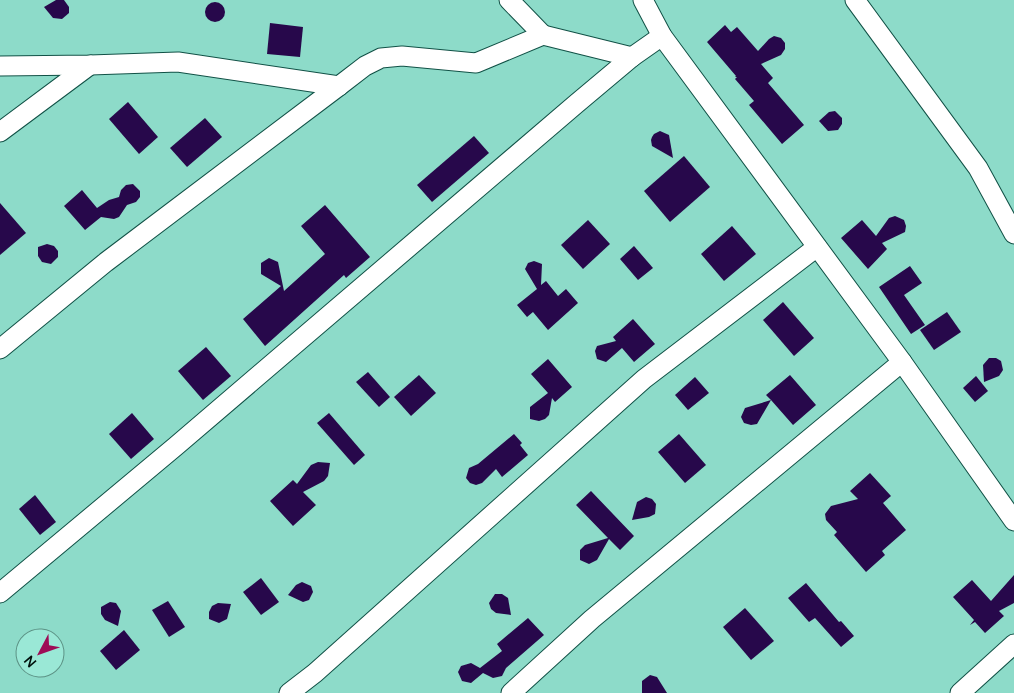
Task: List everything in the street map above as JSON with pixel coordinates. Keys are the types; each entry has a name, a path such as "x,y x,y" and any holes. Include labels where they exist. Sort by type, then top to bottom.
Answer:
{"street":[{"path":"509,0 543,35 632,56"},
{"path":"643,0 662,36 902,362 1014,521"},
{"path":"855,0 978,168 1014,233"},
{"path":"0,349 106,262 364,66 381,58 402,56 476,63 543,35"},
{"path":"0,593 184,440 632,56 662,36"},
{"path":"0,66 90,66 178,62 339,86"},
{"path":"0,132 90,66"},
{"path":"289,693 323,666 644,380 817,247"},
{"path":"511,693 592,618 902,362"},
{"path":"960,693 1014,644"}],"building":[{"path":"56,0 64,0 69,7 69,13 62,19 53,18 44,7"},
{"path":"215,2 222,5 225,12 222,19 215,22 208,19 205,12 208,5"},
{"path":"270,23 303,27 300,57 267,54"},
{"path":"725,25 731,32 737,27 758,51 774,36 781,38 785,43 785,49 781,55 761,64 773,78 768,83 804,125 782,144 749,105 754,101 735,79 737,77 735,77 707,42"},
{"path":"128,102 158,137 139,154 109,119"},
{"path":"835,111 842,118 842,124 838,130 828,131 819,121 829,112"},
{"path":"205,118 222,137 187,167 170,148"},
{"path":"660,131 669,135 673,158 652,146 652,137"},
{"path":"474,136 489,153 432,202 417,185"},
{"path":"684,156 710,187 670,222 644,191"},
{"path":"133,184 140,191 140,197 136,202 127,205 119,217 114,219 101,217 85,230 64,206 82,190 97,208 109,200 119,197 121,190 126,185"},
{"path":"0,203 26,233 0,255"},
{"path":"325,205 370,257 346,278 344,275 265,346 243,319 281,286 261,274 261,263 269,258 278,262 284,291 325,254 301,226"},
{"path":"895,216 904,220 905,232 882,243 887,249 868,269 841,238 862,220 876,236 889,218"},
{"path":"588,220 610,244 583,269 561,245"},
{"path":"732,226 756,254 724,281 701,254"},
{"path":"47,244 54,246 58,251 58,257 51,264 42,262 38,256 38,247"},
{"path":"634,246 653,268 638,280 620,259"},
{"path":"534,261 542,264 541,285 546,281 558,296 566,289 578,303 548,330 533,312 527,317 517,305 537,289 525,269 528,263"},
{"path":"910,266 922,283 904,295 925,325 911,334 879,287"},
{"path":"783,302 814,338 794,356 763,320"},
{"path":"947,312 961,332 934,350 920,330"},
{"path":"633,319 655,344 634,362 622,348 606,362 597,359 595,351 597,346 616,341 613,337"},
{"path":"206,347 231,376 203,400 178,371"},
{"path":"989,358 996,358 1001,361 1003,370 999,376 984,382 983,365"},
{"path":"548,359 572,387 555,402 552,398 549,415 539,421 530,419 530,407 548,393 531,374"},
{"path":"368,372 390,397 379,407 356,382"},
{"path":"419,375 436,393 411,416 394,397"},
{"path":"790,375 816,405 793,425 766,395"},
{"path":"976,376 988,391 975,402 963,388"},
{"path":"695,377 709,393 688,410 675,395"},
{"path":"771,400 757,424 744,423 741,417 745,408"},
{"path":"132,413 154,439 131,459 109,434"},
{"path":"329,413 365,455 354,465 317,423"},
{"path":"514,434 522,443 520,445 528,455 502,477 496,469 482,483 476,485 470,483 466,478 469,468 478,464"},
{"path":"679,434 706,465 685,483 658,452"},
{"path":"318,462 330,463 328,476 324,481 303,492 316,505 293,526 270,501 293,480 297,484 311,465"},
{"path":"870,473 891,496 883,503 906,530 882,551 885,555 866,572 834,535 837,532 826,520 825,514 831,506 858,499 850,491"},
{"path":"591,491 634,536 620,550 609,539 597,560 589,564 580,560 580,550 585,545 608,538 576,505"},
{"path":"35,495 56,522 40,535 19,509"},
{"path":"646,497 652,499 656,504 655,514 632,520 637,502"},
{"path":"1014,575 1014,603 999,611 1004,616 985,633 975,622 970,625 974,620 953,597 972,580 991,601"},
{"path":"261,578 279,602 261,615 243,592"},
{"path":"302,582 311,586 313,592 309,600 303,602 288,595 296,585"},
{"path":"806,583 839,622 841,621 854,636 841,647 815,618 809,622 788,598"},
{"path":"495,594 502,594 508,598 511,615 496,613 491,609 489,603"},
{"path":"168,601 185,627 169,637 152,610"},
{"path":"110,602 116,603 121,611 118,626 105,620 101,614 101,607"},
{"path":"218,603 231,604 227,619 219,623 209,619 209,612 212,606"},
{"path":"745,608 774,641 751,660 723,627"},
{"path":"528,618 544,635 506,668 502,676 493,678 483,673 471,683 462,681 458,672 461,666 471,663 480,668 502,651 497,644"},
{"path":"124,630 140,650 116,670 100,651"},
{"path":"650,675 657,677 667,693 642,693 642,681"}]}
